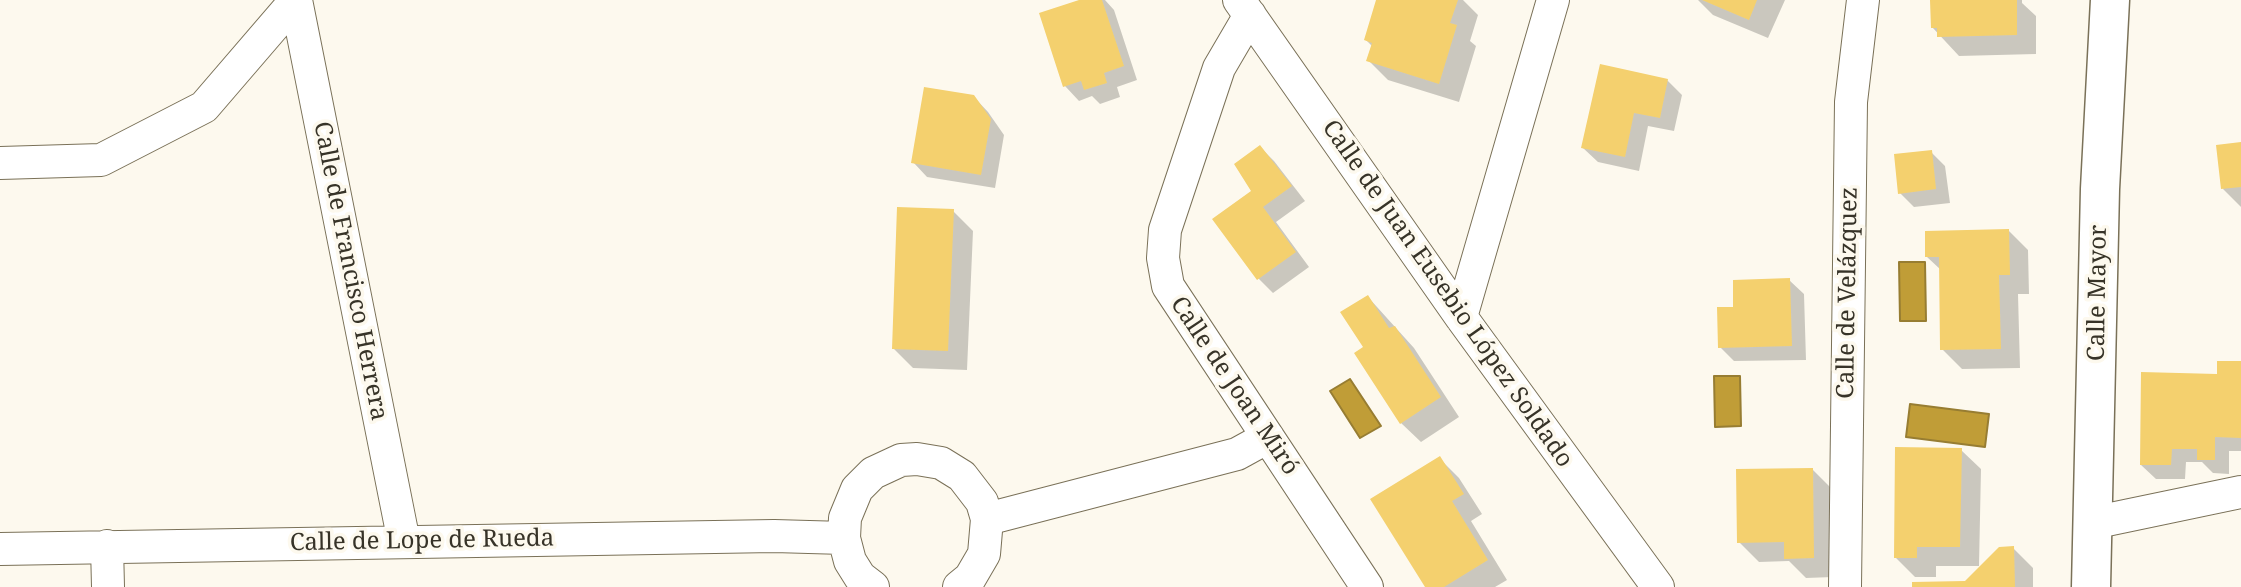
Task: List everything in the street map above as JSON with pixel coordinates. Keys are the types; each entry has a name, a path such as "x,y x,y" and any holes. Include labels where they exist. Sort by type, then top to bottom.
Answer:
{"street":[{"path":"0,163 101,160 205,107 296,0"},
{"name":"Calle de Francisco Herrera","path":"296,0 404,542"},
{"path":"1461,317 1553,0"},
{"name":"Calle de Velázquez","path":"1845,587 1851,102 1863,0"},
{"name":"Calle Mayor","path":"2091,587 2100,189 2110,0"},
{"name":"Calle de Juan Eusebio López Soldado","path":"1245,8 1461,317 1658,587"},
{"name":"Calle de Joan Miró","path":"1245,8 1219,68 1165,230 1163,258 1168,286 1367,587"},
{"path":"987,519 1237,454 1268,437"},
{"path":"873,587 860,576 850,561 844,538 845,518 857,489 873,473 901,460 917,459 941,463 962,476 982,502 987,519 984,554 970,578 959,587"},
{"path":"2092,523 2241,492"},
{"name":"Calle de Lope de Rueda","path":"0,549 774,536 844,538"},
{"path":"107,546 108,587"}],"shaded area":[{"path":"1899,262 1925,262 1926,321 1900,321"},
{"path":"1714,376 1740,376 1741,426 1715,427"},
{"path":"1350,379 1381,426 1360,438 1330,391"},
{"path":"1910,404 1989,414 1985,447 1906,437"}],"building":[{"path":"1079,0 1102,0 1124,66 1104,73 1107,83 1084,90 1081,81 1063,87 1039,13"},
{"path":"1376,0 1458,0 1450,23 1457,25 1439,84 1366,61 1372,43 1364,40"},
{"path":"1702,0 1757,0 1749,20"},
{"path":"1930,0 2017,0 2017,35 1937,37 1937,28 1931,28"},
{"path":"1600,64 1668,79 1660,118 1634,113 1625,157 1581,148"},
{"path":"924,87 974,95 991,119 981,175 911,163"},
{"path":"2241,142 2241,187 2221,189 2216,145"},
{"path":"1260,145 1292,186 1263,207 1296,252 1257,280 1212,219 1251,191 1234,164"},
{"path":"1932,150 1936,189 1898,194 1894,154"},
{"path":"897,207 954,209 948,351 892,349"},
{"path":"2009,229 2010,275 1999,275 2001,349 1940,350 1939,257 1925,257 1925,231"},
{"path":"1790,278 1792,346 1718,348 1717,307 1733,307 1733,280"},
{"path":"1368,295 1389,328 1395,326 1441,397 1400,424 1354,353 1363,347 1340,312"},
{"path":"2217,361 2241,361 2241,438 2215,437 2215,460 2197,460 2197,449 2172,449 2171,465 2140,465 2141,372 2217,374"},
{"path":"1895,447 1962,448 1960,547 1917,547 1917,558 1894,558"},
{"path":"1440,456 1464,494 1452,501 1488,560 1444,587 1425,587 1370,499"},
{"path":"1813,468 1814,558 1784,559 1784,542 1737,543 1736,469"},
{"path":"2014,546 2015,587 1912,587 1912,582 1965,581 1999,547"}]}
